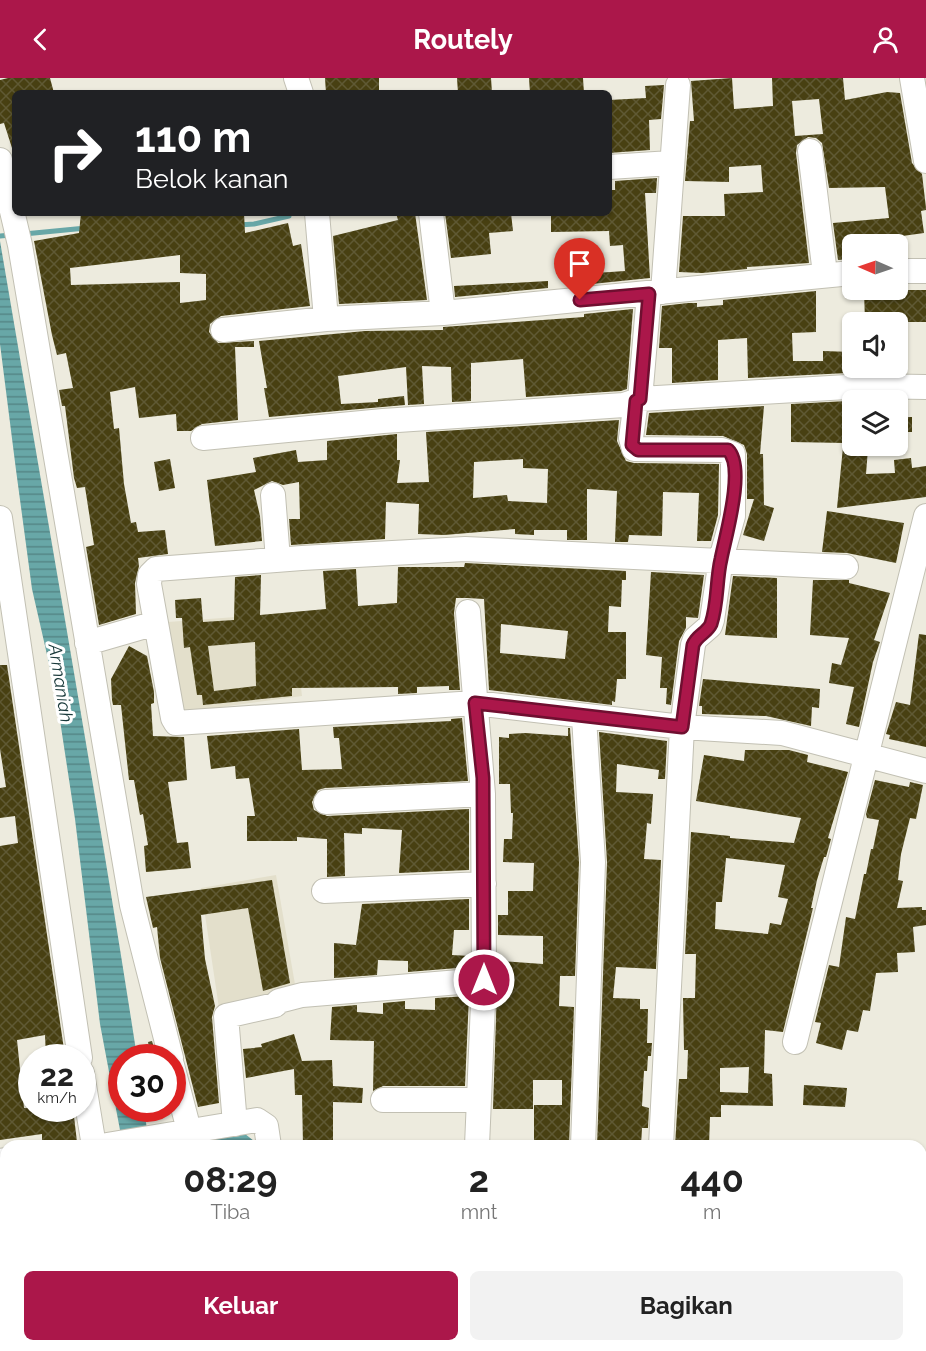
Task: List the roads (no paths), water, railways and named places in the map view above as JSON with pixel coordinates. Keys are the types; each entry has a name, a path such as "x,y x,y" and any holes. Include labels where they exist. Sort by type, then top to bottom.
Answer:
{"street":[{"path":"912,78 926,161"},
{"path":"662,1140 682,727 693,645 695,639 710,626 721,559 733,516 732,454 723,450 634,448 631,438 656,293 678,85"},
{"path":"810,151 825,274"},
{"path":"0,160 12,210"},
{"path":"612,167 671,163"},
{"path":"14,216 132,905 167,1044"},
{"path":"316,216 326,319"},
{"path":"431,216 443,313"},
{"path":"908,272 926,271"},
{"path":"223,330 326,319 443,313 842,273"},
{"path":"203,438 383,422 624,405 638,400 864,386 926,387"},
{"path":"273,495 278,560"},
{"path":"795,1042 926,516"},
{"path":"0,518 78,1044"},
{"path":"846,567 721,559 465,549 156,569 150,575 149,584 173,718 176,723 475,703 682,727 782,733 926,771"},
{"path":"468,612 483,794 484,980 477,1140"},
{"path":"87,643 156,623"},
{"path":"584,717 593,862 584,1140"},
{"path":"326,802 483,794"},
{"path":"324,891 484,884"},
{"path":"235,1124 224,1020 226,1016 275,1005 279,1001 302,995 484,980"},
{"path":"383,1100 477,1100"},
{"path":"186,1119 190,1134"},
{"path":"96,1121 102,1140"},
{"path":"137,1140 190,1134 261,1121 266,1126 268,1140"}],"water":[{"name":"Armaniah","path":"0,241 135,1044 108,1044 108,1066 100,1024 75,819 56,694 32,589 0,344"},
{"path":"118,1122 146,1122 149,1140 122,1140"},
{"path":"240,1130 253,1140 170,1140"}],"waterway":[{"path":"238,225 289,216"},
{"path":"24,234 86,228"},
{"path":"0,236 11,235"}]}
